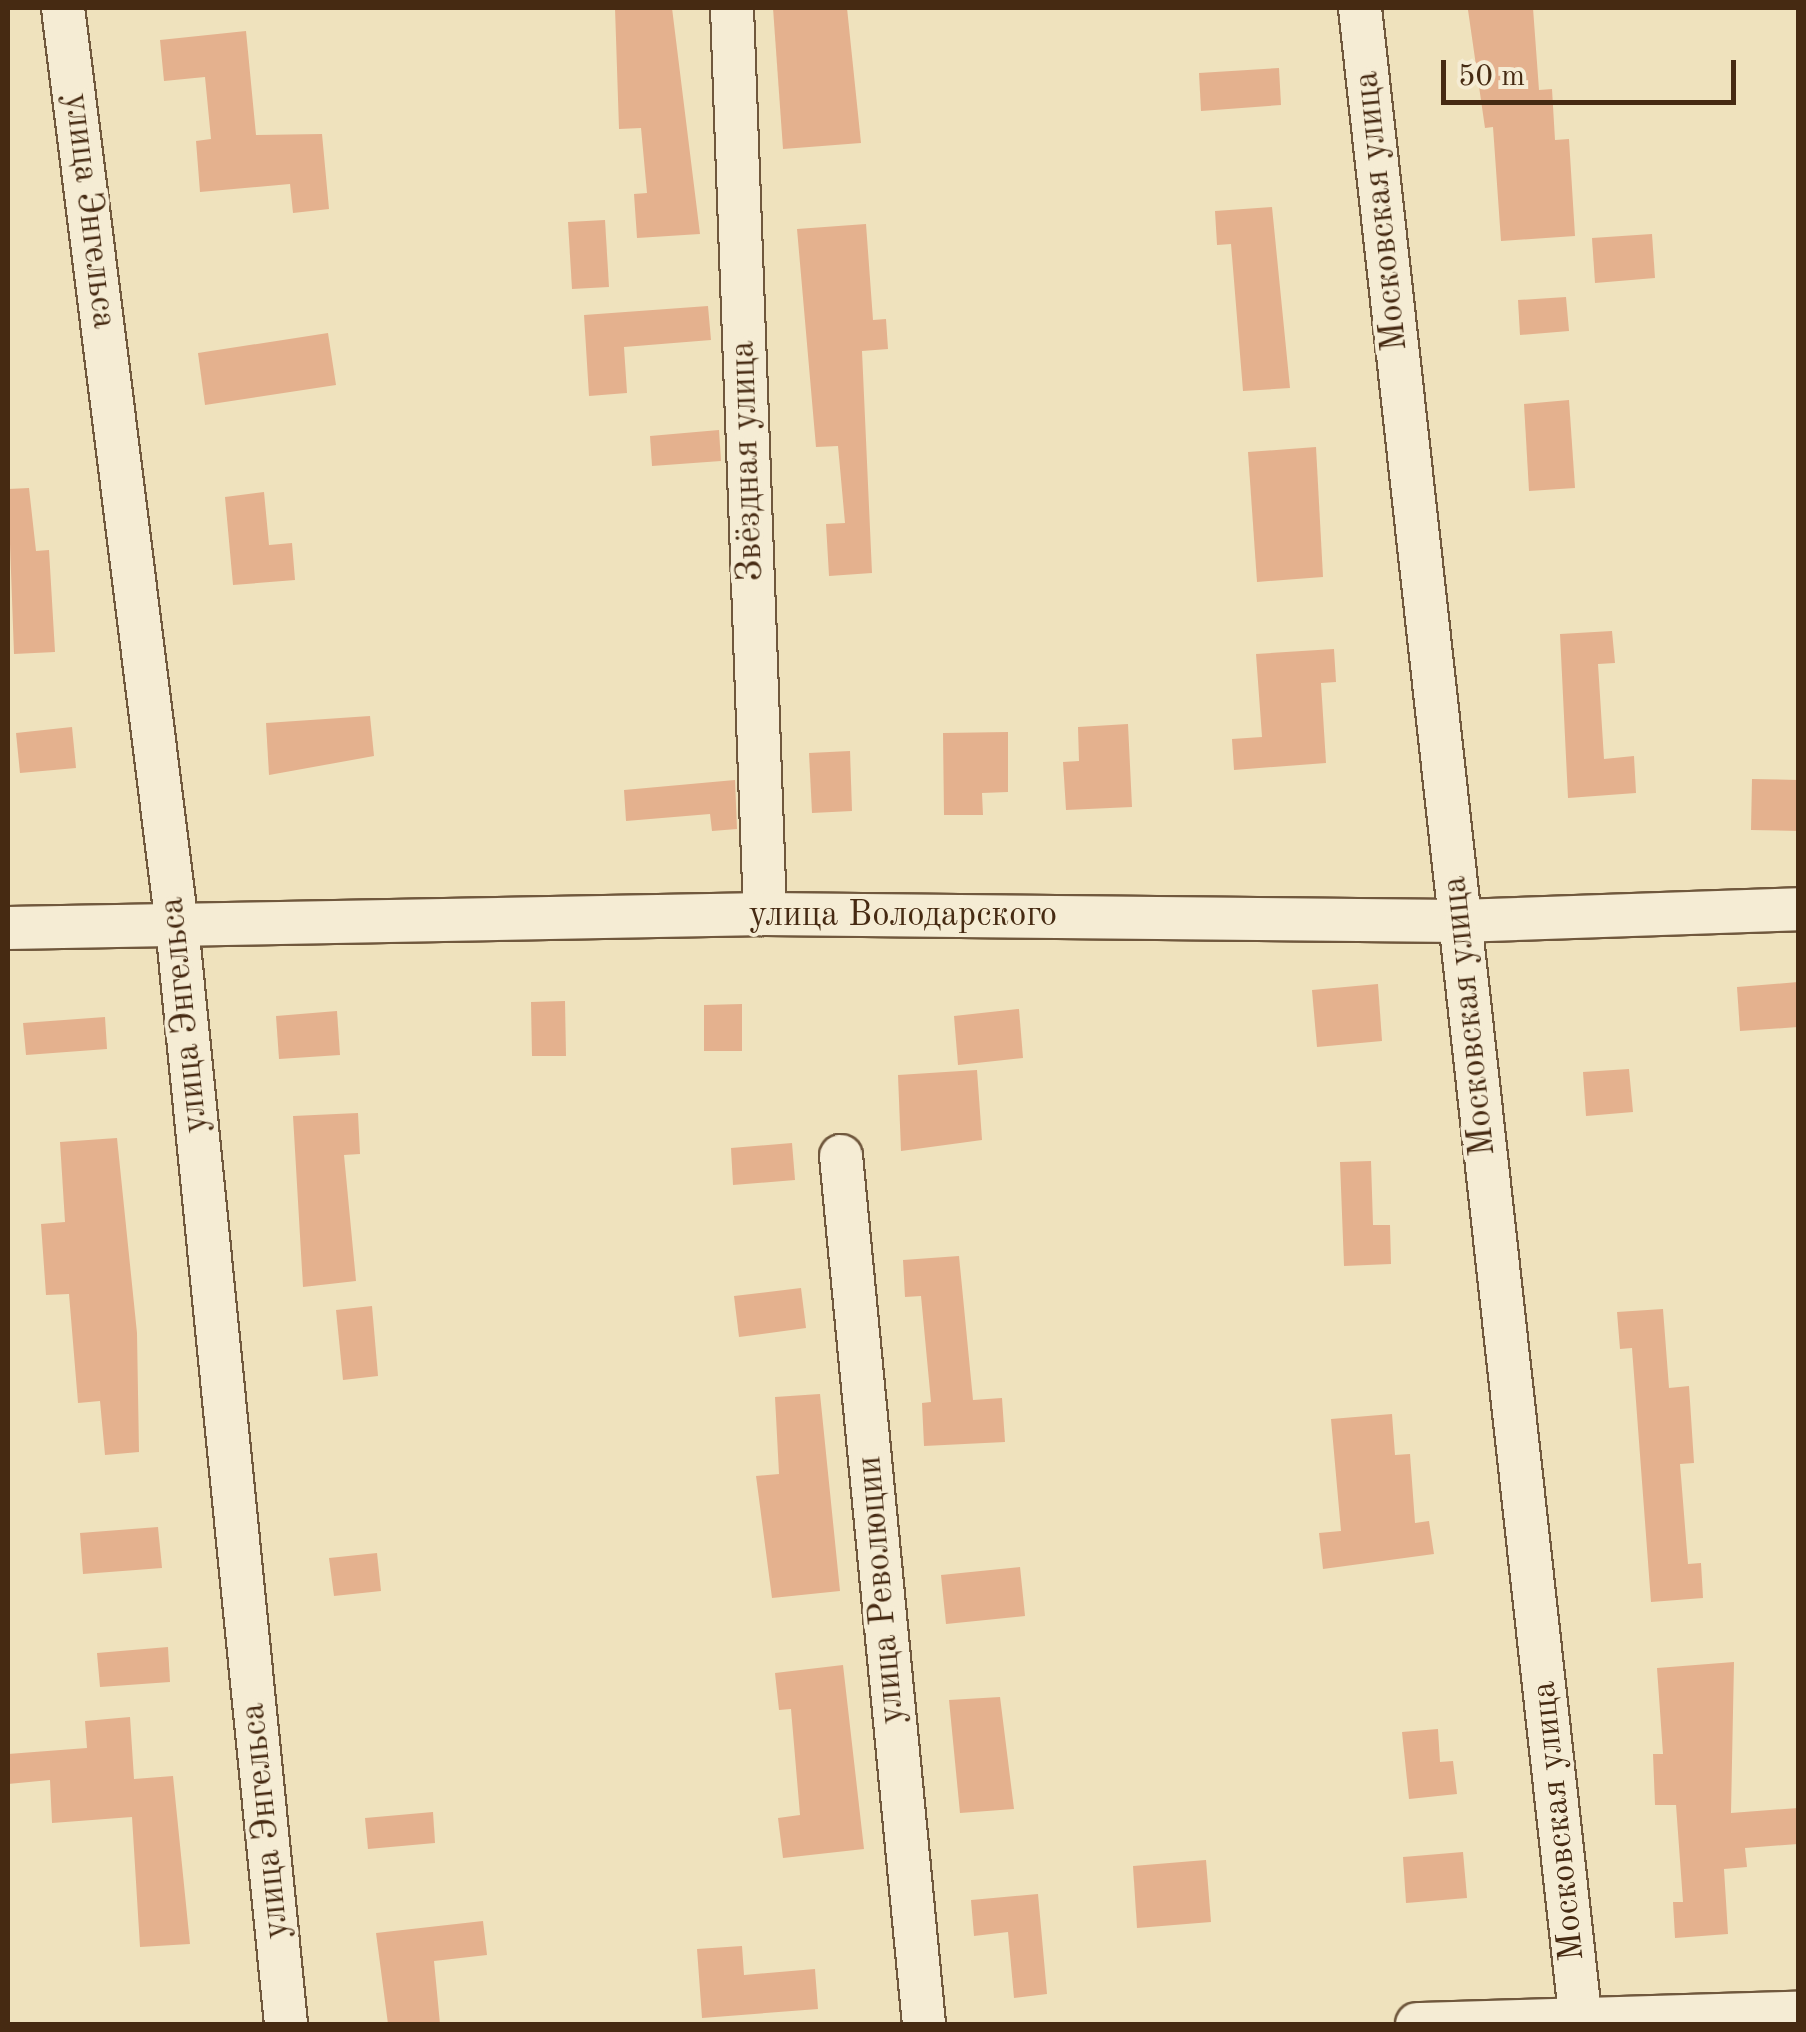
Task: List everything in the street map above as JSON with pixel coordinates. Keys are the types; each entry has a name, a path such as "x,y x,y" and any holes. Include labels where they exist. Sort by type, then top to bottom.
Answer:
{"street":[{"name":"улица Энгельса","path":"63,8 177,926 286,2024"},
{"name":"Звёздная улица","path":"732,8 765,914"},
{"name":"Московская улица","path":"1360,8 1581,2022"},
{"name":"улица Володарского","path":"8,928 765,914 1459,921 1798,909"},
{"name":"улица Революции","path":"841,1156 924,2024"},
{"path":"1417,2024 1798,2013"}],"building":[{"path":"615,8 672,8 700,234 637,238 634,194 647,193 641,128 619,129"},
{"path":"773,8 847,8 861,143 783,149"},
{"path":"1533,8 1539,90 1552,89 1555,140 1569,139 1575,236 1501,241 1493,127 1485,128 1468,10"},
{"path":"246,31 256,135 322,134 329,209 293,213 290,184 200,192 196,141 211,139 205,77 164,81 160,40"},
{"path":"1279,68 1281,105 1201,111 1199,73"},
{"path":"1272,207 1290,388 1243,391 1231,244 1217,245 1215,211"},
{"path":"605,220 609,287 572,289 568,222"},
{"path":"866,224 873,320 886,319 888,349 862,351 872,573 829,576 826,524 845,523 838,446 816,447 797,229"},
{"path":"1652,234 1655,278 1595,283 1592,238"},
{"path":"1566,297 1569,331 1520,335 1518,300"},
{"path":"708,306 711,340 624,347 627,393 589,396 584,315"},
{"path":"328,333 336,385 205,405 198,353"},
{"path":"1569,400 1575,488 1529,491 1524,404"},
{"path":"719,430 721,461 652,466 650,436"},
{"path":"1316,447 1323,577 1257,582 1248,452"},
{"path":"29,488 36,551 49,550 55,652 14,654 8,489"},
{"path":"264,492 269,545 292,543 295,580 233,585 225,497"},
{"path":"1612,631 1615,663 1598,664 1604,759 1634,756 1636,793 1568,798 1560,634"},
{"path":"1334,649 1336,682 1321,683 1326,763 1234,770 1232,739 1262,737 1256,654"},
{"path":"370,716 374,756 269,775 266,723"},
{"path":"1128,724 1132,807 1066,810 1063,762 1079,761 1078,727"},
{"path":"72,727 76,768 20,773 16,733"},
{"path":"1008,732 1008,792 982,793 983,815 944,815 943,733"},
{"path":"850,751 852,811 812,813 809,753"},
{"path":"1752,779 1798,780 1798,831 1751,830"},
{"path":"735,780 737,829 712,831 710,814 626,821 624,790"},
{"path":"1798,982 1798,1027 1740,1031 1737,987"},
{"path":"1378,984 1382,1041 1317,1047 1312,990"},
{"path":"565,1001 566,1056 532,1056 531,1002"},
{"path":"742,1004 742,1051 704,1051 704,1005"},
{"path":"1019,1009 1023,1058 958,1065 954,1016"},
{"path":"337,1011 340,1055 279,1059 276,1016"},
{"path":"105,1017 107,1049 26,1055 23,1023"},
{"path":"1629,1069 1633,1112 1586,1116 1583,1072"},
{"path":"977,1070 982,1140 901,1151 898,1075"},
{"path":"358,1113 360,1154 344,1155 356,1281 303,1287 293,1116"},
{"path":"117,1138 137,1333 139,1452 105,1455 100,1401 78,1403 69,1294 46,1295 41,1224 65,1222 60,1142"},
{"path":"792,1143 795,1180 733,1185 731,1148"},
{"path":"1371,1161 1373,1225 1390,1225 1391,1264 1344,1266 1340,1162"},
{"path":"959,1256 973,1400 1002,1398 1005,1442 924,1446 922,1403 931,1402 921,1296 905,1297 903,1260"},
{"path":"801,1288 806,1328 739,1337 734,1296"},
{"path":"372,1306 378,1376 343,1380 336,1310"},
{"path":"1663,1309 1669,1388 1689,1386 1694,1463 1680,1464 1688,1564 1701,1563 1703,1598 1651,1602 1632,1348 1620,1349 1617,1312"},
{"path":"820,1394 840,1591 772,1598 756,1476 779,1474 775,1397"},
{"path":"1392,1414 1395,1455 1410,1454 1415,1523 1429,1521 1434,1554 1323,1569 1319,1533 1341,1531 1331,1419"},
{"path":"158,1527 162,1568 83,1574 80,1533"},
{"path":"377,1553 381,1591 334,1596 329,1558"},
{"path":"1020,1567 1025,1616 946,1624 941,1575"},
{"path":"168,1647 170,1682 100,1687 97,1653"},
{"path":"1734,1662 1731,1813 1798,1808 1798,1844 1745,1848 1747,1867 1724,1869 1728,1934 1675,1938 1673,1902 1683,1902 1676,1805 1655,1805 1653,1754 1663,1754 1657,1668"},
{"path":"843,1665 864,1849 783,1858 778,1818 800,1815 791,1709 779,1710 775,1673"},
{"path":"1000,1697 1014,1809 960,1813 949,1700"},
{"path":"130,1717 134,1779 173,1776 190,1944 140,1947 132,1817 52,1823 50,1780 8,1784 8,1754 87,1748 85,1721"},
{"path":"1438,1729 1440,1762 1453,1761 1457,1794 1409,1799 1402,1732"},
{"path":"433,1812 435,1843 368,1849 365,1818"},
{"path":"1463,1852 1467,1898 1406,1903 1403,1857"},
{"path":"1206,1860 1211,1922 1137,1928 1133,1866"},
{"path":"1038,1894 1047,1994 1014,1998 1008,1932 974,1936 971,1900"},
{"path":"483,1921 487,1955 434,1961 440,2024 388,2024 376,1933"},
{"path":"742,1946 744,1975 815,1969 818,2009 702,2018 697,1949"}]}
